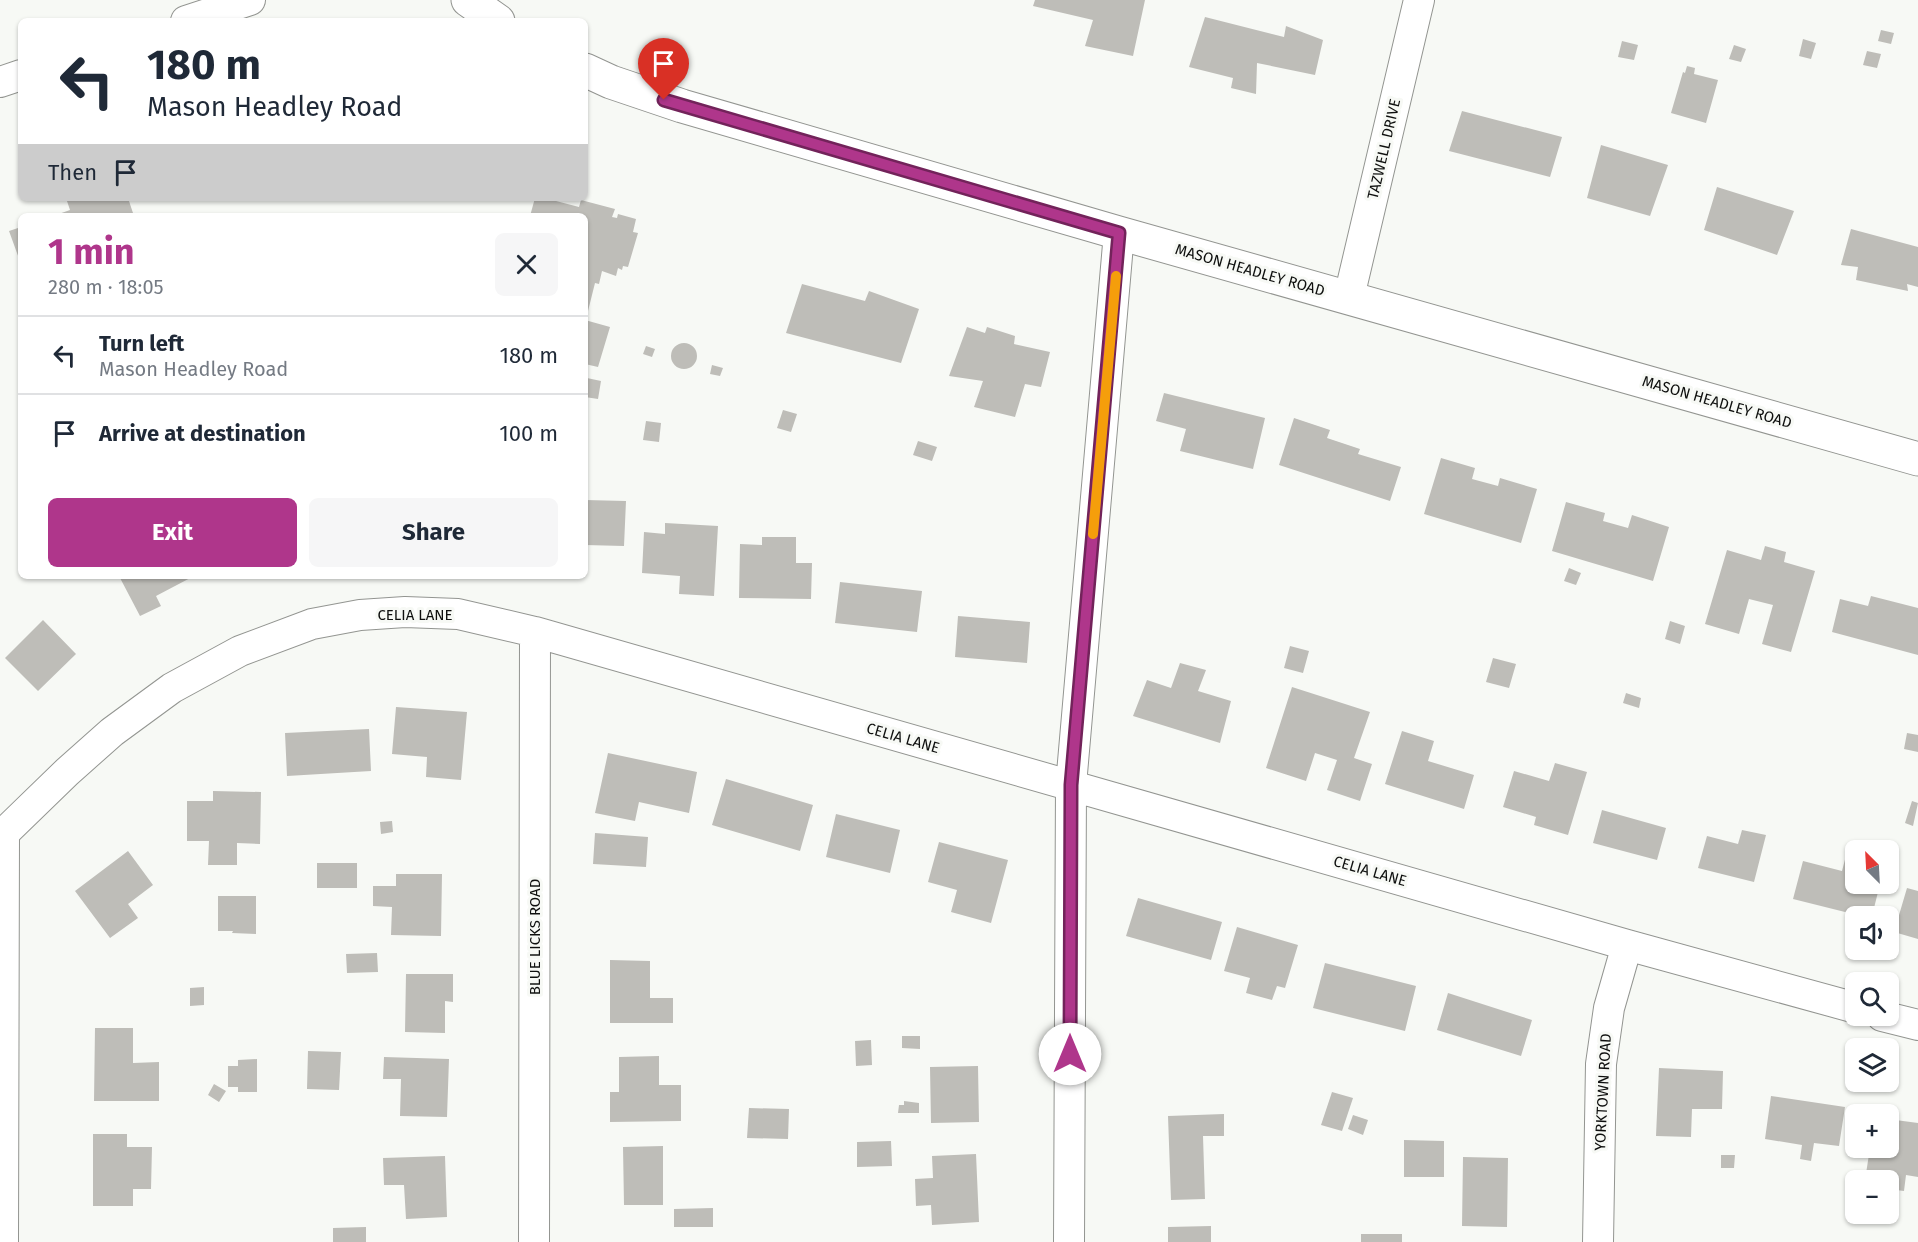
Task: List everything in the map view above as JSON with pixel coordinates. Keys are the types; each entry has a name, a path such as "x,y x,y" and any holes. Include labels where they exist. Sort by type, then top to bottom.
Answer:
{"main road":[{"path":"468,0 494,18"},
{"name":"MASON HEADLEY ROAD","path":"588,71 611,82 682,106 1119,233 1918,459"}],"street":[{"path":"195,18 250,0"},
{"name":"TAZWELL DRIVE","path":"1349,297 1419,0"},
{"path":"0,82 18,76"},
{"path":"1068,1242 1071,785 1119,233"},
{"name":"CELIA LANE","path":"2,835 67,771 112,732 172,688 240,651 312,624 360,615 405,612 458,614 535,632 1627,945 1845,1005"},
{"name":"BLUE LICKS ROAD","path":"534,1242 535,632"},
{"path":"2,835 3,1242"},
{"name":"YORKTOWN ROAD","path":"1598,1242 1601,1064 1609,1008 1627,945"},
{"path":"1899,1020 1918,1025"}],"building":[{"path":"1035,0 1145,0 1133,56 1085,46 1093,20 1033,6"},
{"path":"1205,17 1284,37 1286,26 1323,40 1315,75 1257,63 1256,94 1231,88 1233,78 1189,67"},
{"path":"1881,30 1894,33 1891,44 1878,41"},
{"path":"1803,39 1816,43 1811,59 1799,56"},
{"path":"1622,41 1638,45 1634,60 1618,57"},
{"path":"1734,45 1746,49 1741,62 1729,59"},
{"path":"1867,51 1881,54 1877,68 1863,65"},
{"path":"1687,66 1695,68 1694,74 1718,80 1706,123 1671,113 1683,72 1685,73"},
{"path":"1462,111 1562,137 1550,177 1449,151"},
{"path":"1601,145 1668,165 1650,216 1587,198"},
{"path":"1717,187 1794,211 1777,255 1704,230"},
{"path":"67,201 129,201 133,213 62,213 70,210"},
{"path":"534,201 556,201 579,207 581,201 585,201 615,209 612,217 617,218 618,214 636,219 633,232 638,233 628,267 623,266 622,270 618,268 616,276 602,271 599,284 595,283 588,311 588,213 531,213"},
{"path":"18,228 18,256 9,231"},
{"path":"1851,229 1918,247 1918,287 1907,284 1908,291 1856,280 1858,267 1841,265"},
{"path":"802,284 865,301 869,291 919,309 901,363 786,333"},
{"path":"588,321 610,327 598,367 588,365"},
{"path":"967,327 985,333 987,327 1015,336 1014,344 1050,352 1041,387 1025,384 1015,417 974,407 983,381 949,376"},
{"path":"684,343 693,347 697,356 693,365 684,369 675,365 671,356 675,347"},
{"path":"646,346 655,349 652,357 643,354"},
{"path":"712,365 723,368 720,376 710,374"},
{"path":"588,378 601,381 598,399 588,397"},
{"path":"1164,393 1265,418 1253,469 1180,451 1186,429 1156,421"},
{"path":"783,410 797,414 791,432 777,428"},
{"path":"1294,418 1330,430 1327,438 1360,449 1358,454 1401,467 1390,501 1279,465"},
{"path":"646,421 661,423 659,442 643,440"},
{"path":"918,441 937,447 932,461 913,455"},
{"path":"1441,458 1475,468 1472,479 1498,486 1500,478 1537,489 1521,543 1424,514"},
{"path":"588,500 626,501 624,546 588,545"},
{"path":"1566,502 1605,513 1603,521 1628,528 1632,515 1669,527 1653,581 1552,551"},
{"path":"665,523 718,526 714,596 679,594 680,576 642,573 644,532 665,534"},
{"path":"762,537 796,537 796,563 812,563 811,599 739,598 740,544 762,545"},
{"path":"1765,546 1786,552 1784,562 1815,571 1791,652 1762,644 1773,605 1749,599 1739,634 1705,624 1727,550 1761,560"},
{"path":"1569,568 1581,573 1576,585 1564,581"},
{"path":"121,579 188,579 156,596 161,606 140,616"},
{"path":"840,582 922,591 917,632 835,623"},
{"path":"1871,596 1918,608 1918,655 1832,632 1840,599 1868,606"},
{"path":"958,616 1030,622 1027,663 955,657"},
{"path":"43,620 76,654 38,691 5,658"},
{"path":"1670,621 1685,626 1680,644 1665,639"},
{"path":"1290,646 1309,651 1303,673 1284,668"},
{"path":"1493,658 1516,664 1509,688 1486,682"},
{"path":"1180,663 1206,670 1198,691 1231,701 1220,743 1133,716 1147,680 1171,688"},
{"path":"1292,687 1370,712 1354,758 1372,764 1360,801 1327,790 1337,760 1315,753 1306,781 1266,768"},
{"path":"1626,693 1641,698 1639,708 1623,703"},
{"path":"396,707 467,712 461,780 426,777 427,757 392,754"},
{"path":"369,729 371,771 287,776 285,733"},
{"path":"1402,731 1434,741 1428,761 1474,775 1464,809 1385,784"},
{"path":"1907,733 1918,735 1918,752 1904,749"},
{"path":"608,753 697,772 689,813 639,802 635,821 595,813"},
{"path":"1555,763 1587,772 1568,835 1534,825 1536,817 1503,807 1514,771 1549,781"},
{"path":"726,779 813,805 800,851 712,825"},
{"path":"213,791 261,792 260,844 237,843 237,865 208,865 209,841 187,841 187,801 213,801"},
{"path":"1912,801 1918,803 1913,826 1905,823"},
{"path":"1602,810 1666,828 1657,860 1593,843"},
{"path":"836,814 900,830 890,873 826,857"},
{"path":"392,821 393,832 381,834 380,822"},
{"path":"1742,830 1766,835 1754,882 1698,868 1707,836 1738,844"},
{"path":"595,833 648,837 646,867 593,864"},
{"path":"939,842 1008,860 991,923 951,912 957,890 928,882"},
{"path":"128,851 153,885 128,904 138,918 110,938 75,891"},
{"path":"1845,860 1845,894 1878,894 1874,906 1845,906 1845,912 1793,899 1803,861 1842,871"},
{"path":"317,863 357,863 357,888 317,888"},
{"path":"396,874 442,874 441,936 391,935 392,907 373,906 373,886 396,886"},
{"path":"1907,888 1918,891 1918,939 1899,933 1899,915"},
{"path":"218,896 256,896 256,934 218,931"},
{"path":"1138,898 1222,922 1211,960 1126,936"},
{"path":"1237,927 1298,945 1285,988 1277,986 1272,1000 1246,993 1250,978 1224,971"},
{"path":"377,953 378,972 347,973 346,954"},
{"path":"610,960 650,961 650,998 673,998 673,1023 610,1023"},
{"path":"1325,963 1416,986 1405,1031 1313,1008"},
{"path":"406,974 453,974 453,1002 445,1001 445,1033 405,1032"},
{"path":"204,987 204,1005 190,1006 190,988"},
{"path":"1448,993 1532,1020 1521,1056 1437,1030"},
{"path":"95,1028 133,1028 133,1063 159,1062 159,1101 94,1101"},
{"path":"902,1036 920,1036 920,1049 902,1048"},
{"path":"871,1040 872,1065 856,1066 855,1041"},
{"path":"308,1051 341,1052 339,1090 307,1089"},
{"path":"659,1056 659,1085 681,1085 681,1121 610,1122 610,1092 619,1092 619,1057"},
{"path":"384,1057 449,1059 447,1117 400,1116 401,1079 383,1079"},
{"path":"257,1059 257,1092 238,1092 238,1087 228,1087 228,1066 238,1066 238,1060"},
{"path":"978,1066 979,1122 931,1123 930,1067"},
{"path":"1659,1068 1723,1071 1722,1109 1692,1109 1691,1137 1656,1136"},
{"path":"214,1084 226,1091 219,1102 208,1095"},
{"path":"1332,1092 1353,1098 1342,1131 1321,1125"},
{"path":"1771,1096 1845,1107 1839,1146 1814,1143 1811,1161 1800,1159 1802,1145 1765,1139"},
{"path":"904,1101 919,1103 919,1113 898,1113 899,1105 904,1105"},
{"path":"749,1108 789,1109 788,1139 747,1138"},
{"path":"1224,1114 1224,1136 1203,1136 1205,1199 1171,1200 1168,1116"},
{"path":"1353,1115 1368,1120 1363,1135 1348,1129"},
{"path":"1899,1120 1918,1123 1918,1177 1906,1175 1904,1191 1899,1190 1899,1170 1867,1170 1868,1158 1899,1158"},
{"path":"93,1134 127,1134 127,1147 152,1147 151,1189 133,1189 133,1206 93,1206"},
{"path":"1404,1140 1444,1141 1444,1177 1404,1177"},
{"path":"891,1141 892,1166 857,1167 857,1142"},
{"path":"663,1146 663,1205 624,1205 623,1147"},
{"path":"976,1154 979,1222 932,1225 931,1205 916,1206 915,1179 933,1178 932,1156"},
{"path":"1721,1155 1735,1155 1734,1168 1721,1168"},
{"path":"445,1156 447,1217 406,1219 404,1185 384,1185 383,1158"},
{"path":"1463,1157 1508,1158 1507,1227 1462,1226"},
{"path":"713,1208 713,1227 674,1227 674,1209"},
{"path":"1211,1226 1211,1242 1168,1242 1168,1227"},
{"path":"366,1227 366,1242 333,1242 333,1228"},
{"path":"1361,1234 1402,1234 1402,1242 1361,1242"}],"slow traffic":[{"path":"1093,534 1116,276"}],"route":[{"path":"664,100 1119,233 1071,785 1070,1054"}]}
